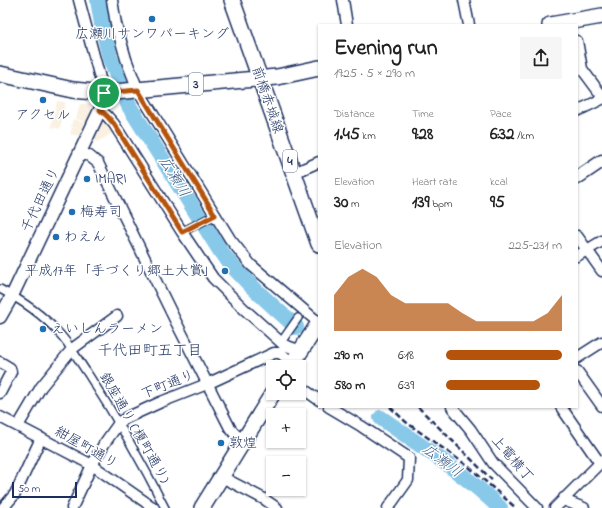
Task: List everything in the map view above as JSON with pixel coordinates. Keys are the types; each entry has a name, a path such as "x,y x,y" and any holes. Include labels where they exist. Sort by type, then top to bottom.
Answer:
{"main road":[{"name":"前橋赤城線","path":"232,0 318,241"},
{"path":"562,24 573,23 602,16"},
{"name":"3","path":"0,74 73,90 110,92 277,77 318,68"},
{"path":"294,360 318,324"},
{"path":"202,508 269,400"}],"street":[{"path":"79,0 110,92"},
{"path":"112,0 116,24 136,90 215,215 250,265 318,322"},
{"path":"343,0 347,24"},
{"path":"464,0 469,24"},
{"path":"578,47 582,69 602,97 578,110"},
{"name":"千代田通り","path":"0,318 110,92"},
{"path":"100,110 114,124 186,230 213,278 244,310 283,341 294,360"},
{"path":"80,155 88,156 98,163 207,384 230,428 234,434 243,441"},
{"path":"578,177 602,161"},
{"path":"294,172 318,162"},
{"path":"186,230 215,215"},
{"path":"578,237 602,271"},
{"path":"578,255 602,241"},
{"name":"銀座通り (榎町通り)","path":"0,289 41,316 59,332 72,349 142,462 165,508"},
{"path":"18,426 41,387 72,349 117,316"},
{"path":"283,341 296,320"},
{"path":"283,341 294,360"},
{"name":"下町通り","path":"118,423 161,402 207,384 283,341"},
{"path":"578,357 602,342"},
{"path":"0,362 10,368 11,372 0,393"},
{"path":"578,371 602,406"},
{"path":"306,391 318,399"},
{"path":"331,408 368,430 409,458 408,480 388,508"},
{"name":"上電横丁","path":"453,408 471,430 493,463 537,508"},
{"path":"555,508 602,462 597,459 562,408"},
{"name":"紺屋町通り","path":"0,417 92,465 154,508"},
{"path":"72,508 92,465 118,423"},
{"path":"3,508 15,494 41,438"},
{"path":"222,477 264,499 277,508"},
{"path":"564,498 566,501 584,508"}],"shaded area":[{"path":"57,101 65,102 60,129 51,127"},
{"path":"80,104 89,104 91,110 86,122 76,119"},
{"path":"73,119 85,123 80,136 70,134 72,127 79,129 71,126"},
{"path":"102,122 108,123 113,133 97,142 94,140"}],"waterway":[{"name":"広瀬川","path":"98,0 110,58 129,106 229,263 296,327"},
{"name":"広瀬川","path":"381,418 472,483 500,508"}],"railway":[{"path":"391,408 406,422 469,467 516,508"},
{"path":"419,408 492,480"}],"place":[{"name":"広瀬川サンワパーキング","path":"152,19"},
{"name":"アクセル","path":"43,100"},
{"name":"IMARI","path":"87,179"},
{"name":"梅寿司","path":"72,212"},
{"name":"わえん","path":"56,237"},
{"name":"平成17年「手づくり郷土大賞」","path":"225,271"},
{"name":"えいしんラーメン","path":"43,329"},
{"name":"敦煌","path":"221,443"}],"district":[{"name":"千代田町五丁目","path":"150,351"}],"route":[{"path":"138,90 215,215 182,232 114,124 100,110 103,103 104,93 138,90"}]}
